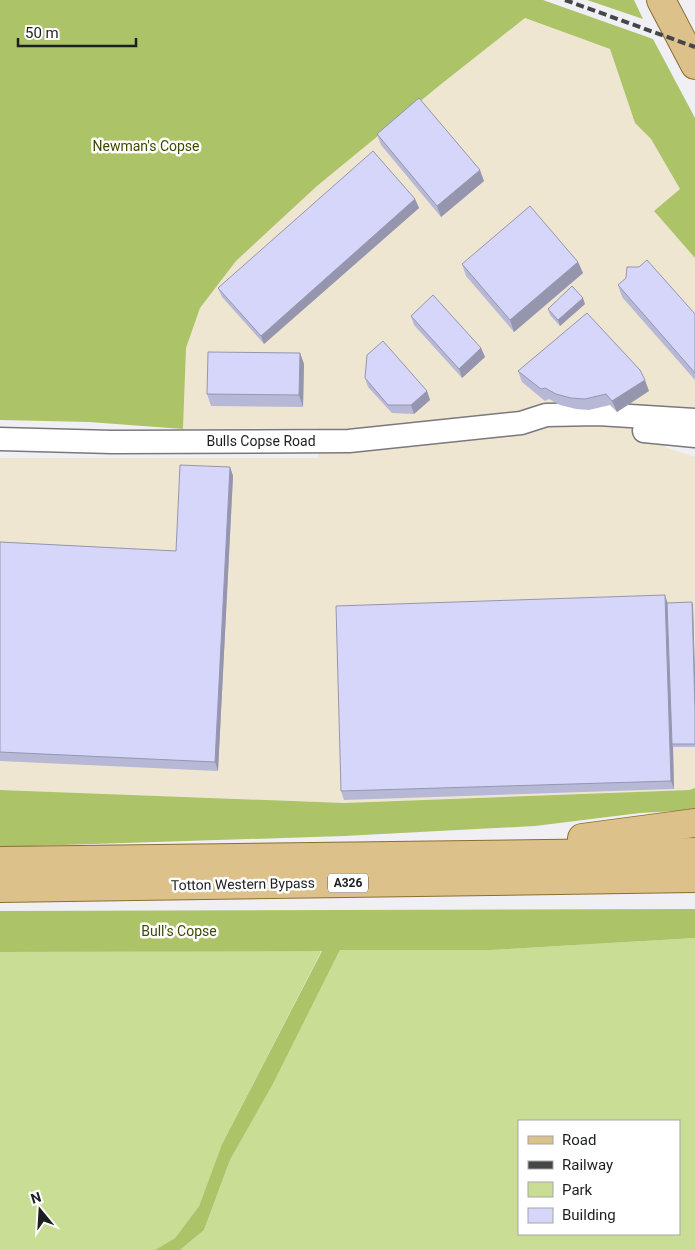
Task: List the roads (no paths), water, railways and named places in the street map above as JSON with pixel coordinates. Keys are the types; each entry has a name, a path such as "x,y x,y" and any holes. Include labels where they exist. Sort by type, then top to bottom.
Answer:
{"main road":[{"path":"661,0 695,65"},
{"path":"454,854 695,823"},
{"name":"Totton Western Bypass","path":"0,861 695,852"},
{"name":"Totton Western Bypass","path":"0,888 695,878"}],"street":[{"name":"Bulls Copse Road","path":"0,439 112,442 349,441 521,423 546,415 608,415 695,420"},
{"name":"Bulls Copse Road","path":"521,423 547,428 596,428 695,436"}],"railway":[{"path":"565,0 695,47"}],"park label":[{"name":"Newman's Copse","path":"146,146"},
{"name":"Bull's Copse","path":"179,931"}]}
